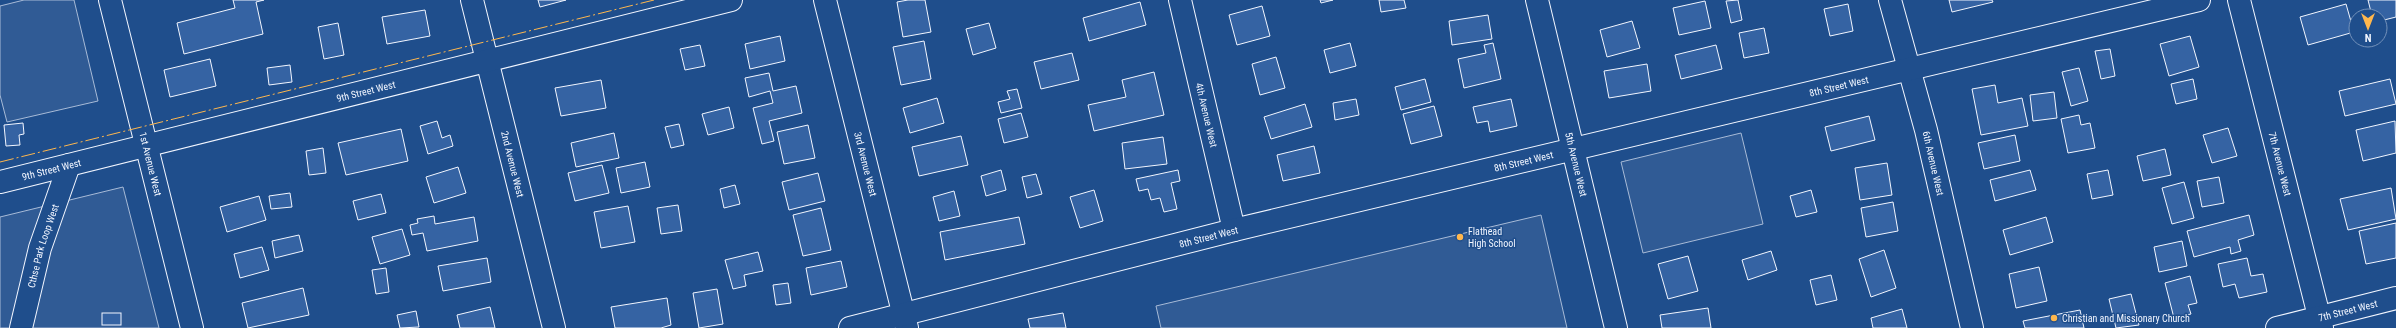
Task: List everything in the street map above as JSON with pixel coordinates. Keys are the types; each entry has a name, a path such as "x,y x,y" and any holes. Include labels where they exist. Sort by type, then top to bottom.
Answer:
{"street":[{"name":"1st Avenue West","path":"110,0 192,328"},
{"name":"2nd Avenue West","path":"472,0 554,328"},
{"name":"9th Street West","path":"0,182 731,0"},
{"name":"3rd Avenue West","path":"825,0 905,321"},
{"name":"4th Avenue West","path":"1180,0 1234,230"},
{"name":"5th Avenue West","path":"1537,0 1575,150 1616,328"},
{"name":"6th Avenue West","path":"1890,0 1908,70 1926,130 1972,328"},
{"name":"8th Street West","path":"850,328 905,321 1234,230 1575,150 2199,0"},
{"name":"7th Avenue West","path":"2239,0 2320,323"},
{"name":"Cthse Park Loop West","path":"21,328 40,248 69,165"},
{"name":"7th Street West","path":"2277,328 2320,323 2396,298"}],"shaded area":[{"path":"24,0 74,0 98,101 7,122 0,95 0,6"},
{"path":"1741,133 1763,224 1643,253 1621,162"},
{"path":"123,187 159,328 0,328 0,217"},
{"name":"Flathead High School","path":"1541,215 1567,328 1161,328 1156,306"}],"building":[{"path":"233,0 264,0 256,2 263,34 184,54 177,23 235,8"},
{"path":"538,0 566,0 540,7"},
{"path":"908,0 925,0 931,32 903,37 897,2"},
{"path":"1320,0 1333,0 1321,3"},
{"path":"1379,0 1404,0 1406,8 1381,12"},
{"path":"1738,0 1742,20 1731,23 1726,1"},
{"path":"1949,0 1992,0 1993,2 1952,12"},
{"path":"2368,0 2396,0 2396,17 2388,19 2388,8 2370,8"},
{"path":"1705,1 1711,28 1679,35 1673,8"},
{"path":"1140,2 1146,25 1089,41 1083,18"},
{"path":"1848,4 1853,31 1830,36 1824,9"},
{"path":"2346,4 2348,11 2348,34 2308,45 2300,17"},
{"path":"1262,6 1270,36 1237,45 1229,15"},
{"path":"425,10 430,36 387,44 382,17"},
{"path":"1488,15 1492,39 1452,45 1449,21"},
{"path":"1632,21 1640,48 1607,57 1600,30"},
{"path":"338,23 344,55 324,59 318,27"},
{"path":"989,23 996,48 973,55 966,29"},
{"path":"1764,28 1769,53 1744,58 1739,33"},
{"path":"780,36 785,61 750,69 745,44"},
{"path":"2190,36 2199,67 2169,76 2160,44"},
{"path":"924,41 931,79 901,85 893,47"},
{"path":"1350,43 1356,66 1330,73 1324,50"},
{"path":"1493,43 1501,79 1464,88 1458,59 1486,53 1484,45"},
{"path":"700,45 705,66 685,70 680,49"},
{"path":"1716,45 1722,69 1681,79 1675,55"},
{"path":"2110,49 2115,76 2101,79 2095,51"},
{"path":"1072,53 1079,80 1041,89 1034,62"},
{"path":"1276,57 1285,88 1260,95 1252,64"},
{"path":"210,59 216,86 170,97 164,70"},
{"path":"1647,64 1651,91 1609,98 1604,71"},
{"path":"290,65 292,82 269,85 267,68"},
{"path":"2079,68 2088,101 2071,106 2062,72"},
{"path":"1154,72 1164,115 1094,131 1088,105 1126,97 1122,80"},
{"path":"769,73 773,91 796,86 802,113 769,121 774,141 762,144 753,108 773,103 770,91 749,97 745,78"},
{"path":"1425,79 1431,102 1401,110 1395,87"},
{"path":"2193,79 2197,99 2176,104 2171,84"},
{"path":"2390,79 2396,104 2345,116 2339,91"},
{"path":"601,80 606,108 561,116 555,88"},
{"path":"1995,85 1998,103 2022,98 2028,126 1981,135 1972,89"},
{"path":"1017,89 1022,108 1001,113 998,102 1010,99 1007,91"},
{"path":"2054,92 2057,118 2033,121 2030,95"},
{"path":"937,98 944,123 910,133 903,108"},
{"path":"1356,99 1359,115 1335,120 1333,103"},
{"path":"1511,99 1517,126 1490,132 1488,121 1477,123 1473,107"},
{"path":"1305,104 1312,127 1271,139 1264,117"},
{"path":"1434,106 1442,136 1411,144 1403,114"},
{"path":"729,107 734,128 708,135 702,114"},
{"path":"1021,113 1028,137 1004,143 998,119"},
{"path":"2079,115 2081,125 2090,123 2095,148 2068,153 2061,119"},
{"path":"1869,116 1875,140 1831,151 1825,127"},
{"path":"437,121 442,138 450,135 453,146 428,154 420,126"},
{"path":"2395,121 2396,153 2363,161 2356,130"},
{"path":"23,123 24,134 19,135 20,145 6,146 4,125"},
{"path":"679,124 684,145 671,148 665,127"},
{"path":"808,125 815,158 784,164 777,132"},
{"path":"2228,128 2237,156 2212,163 2203,135"},
{"path":"401,129 408,161 346,175 338,143"},
{"path":"614,133 619,158 576,167 571,143"},
{"path":"2015,135 2020,161 1984,169 1978,143"},
{"path":"961,136 968,165 919,176 912,147"},
{"path":"1163,137 1167,164 1125,169 1122,143"},
{"path":"1314,146 1320,173 1283,181 1277,155"},
{"path":"323,148 326,173 309,175 306,151"},
{"path":"2165,149 2171,175 2143,181 2137,156"},
{"path":"645,162 650,187 621,193 616,168"},
{"path":"1887,163 1892,195 1860,200 1855,168"},
{"path":"602,165 609,193 575,201 568,173"},
{"path":"458,167 466,193 434,203 426,177"},
{"path":"1001,170 1006,190 986,196 981,176"},
{"path":"1178,170 1180,181 1171,183 1177,209 1164,212 1160,198 1151,200 1148,189 1139,191 1136,179"},
{"path":"2030,170 2036,190 1995,201 1990,180"},
{"path":"2108,170 2113,195 2092,199 2087,174"},
{"path":"818,173 825,201 789,210 782,182"},
{"path":"1036,174 1042,194 1027,198 1022,177"},
{"path":"2219,177 2224,203 2202,207 2197,181"},
{"path":"2184,182 2194,218 2172,224 2162,188"},
{"path":"735,185 740,204 724,208 720,189"},
{"path":"2391,188 2396,219 2348,230 2340,199"},
{"path":"1094,190 1103,221 1080,228 1070,197"},
{"path":"1811,190 1817,212 1796,217 1790,196"},
{"path":"954,191 960,216 939,221 933,197"},
{"path":"290,193 292,207 271,209 269,196"},
{"path":"381,194 386,213 358,220 353,201"},
{"path":"259,196 266,220 227,232 220,207"},
{"path":"1893,202 1898,231 1866,237 1861,208"},
{"path":"678,205 682,231 661,234 657,208"},
{"path":"628,206 635,242 601,248 594,212"},
{"path":"821,208 831,250 803,256 793,215"},
{"path":"2249,215 2254,235 2238,240 2241,251 2231,254 2230,247 2194,257 2187,231"},
{"path":"434,216 435,224 474,217 478,241 427,251 423,233 412,235 410,225 418,223 417,219"},
{"path":"1019,217 1025,244 945,260 940,232"},
{"path":"2046,217 2053,242 2010,255 2003,230"},
{"path":"2396,223 2396,258 2366,264 2359,231"},
{"path":"402,229 410,255 380,264 372,237"},
{"path":"299,235 303,251 275,258 272,241"},
{"path":"2182,241 2187,266 2159,272 2154,247"},
{"path":"262,247 269,270 240,278 234,254"},
{"path":"1884,250 1896,288 1871,297 1859,259"},
{"path":"1771,251 1777,270 1748,280 1742,260"},
{"path":"758,252 763,271 744,275 746,286 733,289 725,260"},
{"path":"1688,256 1698,291 1668,299 1658,264"},
{"path":"487,258 491,282 443,291 438,266"},
{"path":"2247,258 2251,276 2263,274 2267,292 2239,298 2235,284 2223,287 2218,264"},
{"path":"841,261 847,287 811,295 806,268"},
{"path":"2039,267 2047,301 2016,308 2009,274"},
{"path":"386,268 389,292 376,294 372,270"},
{"path":"1831,275 1837,300 1816,305 1810,280"},
{"path":"2190,276 2197,303 2188,305 2191,314 2174,318 2165,283"},
{"path":"788,283 791,303 776,305 773,285"},
{"path":"303,288 309,315 248,328 242,303"},
{"path":"717,289 723,324 699,328 693,293"},
{"path":"2131,294 2139,325 2116,328 2109,299"},
{"path":"667,298 671,325 661,328 615,328 611,307"},
{"path":"490,307 495,328 460,328 457,315"},
{"path":"1708,308 1711,328 1662,328 1660,315"},
{"path":"1902,309 1907,328 1873,328 1871,318"},
{"path":"2080,310 2084,328 2025,328 2023,321"},
{"path":"416,311 419,327 400,328 397,315"},
{"path":"102,313 121,313 121,325 102,325"},
{"path":"1063,313 1066,328 1030,328 1028,319"}],"power":[{"path":"0,162 654,0"}],"place":[{"name":"Flathead High School","path":"1460,237"},
{"name":"Christian and Missionary Church","path":"2054,318"}]}
